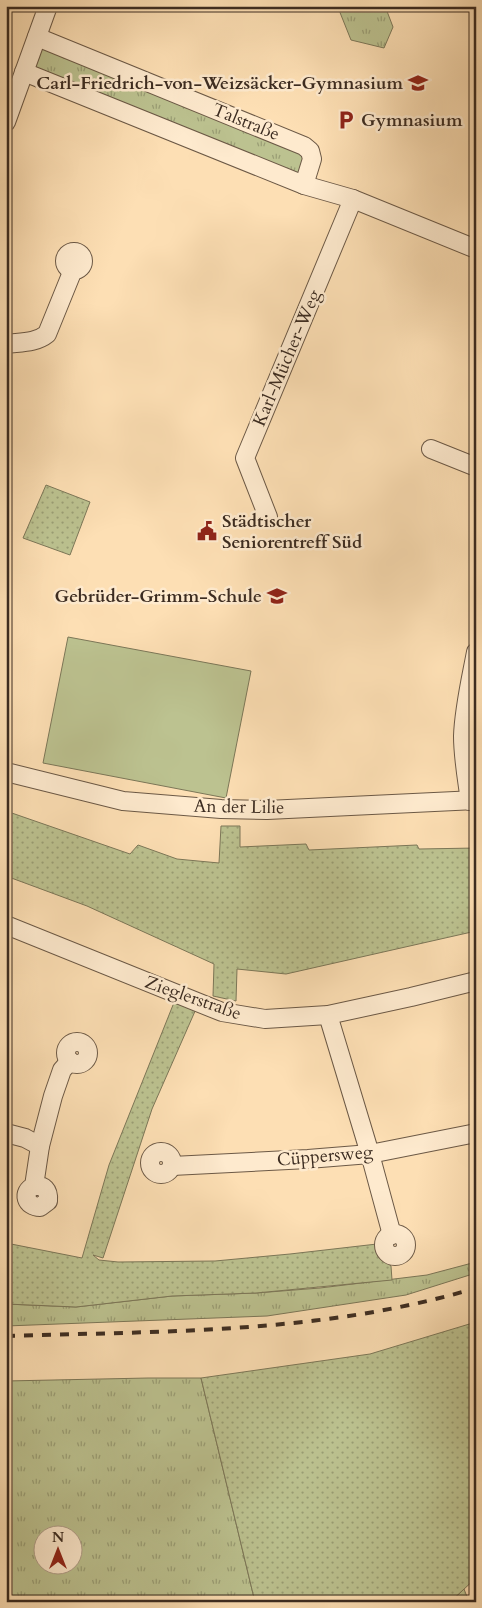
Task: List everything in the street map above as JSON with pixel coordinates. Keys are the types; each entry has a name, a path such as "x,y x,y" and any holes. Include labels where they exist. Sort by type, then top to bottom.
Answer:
{"street":[{"path":"6,122 48,6"},
{"name":"Talstraße","path":"37,37 304,146 310,151 312,159 304,185"},
{"name":"Talstraße","path":"24,72 304,185 353,199 476,249"},
{"name":"Karl-Mücher-Weg","path":"268,517 245,458 353,199"},
{"path":"6,344 33,341 41,339 47,334 73,270"},
{"path":"430,449 476,467"},
{"path":"473,801 464,756 463,734 476,652"},
{"name":"An der Lilie","path":"6,772 123,801 221,809 267,810 473,801"},
{"name":"Zieglerstraße","path":"6,925 222,1012 265,1019 328,1015 476,981"},
{"path":"328,1015 370,1154 392,1235"},
{"path":"34,1186 40,1146 53,1096 62,1070 70,1061"},
{"path":"6,1133 24,1138 40,1146"},
{"name":"Cüppersweg","path":"172,1166 370,1154 476,1133"}],"green space":[{"path":"341,6 385,6 393,27 384,48 351,40 339,10"},
{"path":"40,37 304,145 303,184 27,71"},
{"path":"46,485 90,502 70,555 23,538"},
{"path":"68,637 251,671 226,798 43,763"},
{"path":"6,811 130,854 138,845 177,859 219,863 221,826 240,826 240,847 306,844 309,850 417,845 419,849 476,848 476,931 286,974 237,969 236,1001 213,996 214,964 87,906 6,876"},
{"path":"175,1000 196,1009 152,1109 103,1258 93,1255 99,1260 118,1262 215,1261 377,1244 378,1256 391,1266 392,1280 256,1293 172,1296 76,1307 6,1304 6,1243 82,1258 109,1165"},
{"path":"476,1262 476,1273 406,1295 267,1316 6,1326 6,1304 76,1307 172,1296 256,1293 320,1288 427,1275"},
{"path":"476,1322 476,1578 450,1602 255,1602 201,1378 370,1354"},
{"path":"201,1378 255,1602 6,1602 6,1381"},
{"path":"464,1589 469,1602 450,1602"}],"railway":[{"path":"6,1336 184,1331 302,1322 418,1303 476,1288"}],"place":[{"name":"Carl-Friedrich-von-Weizsäcker-Gymnasium","path":"418,83"},
{"name":"Gymnasium","path":"346,120"},
{"name":"Städtischer Seniorentreff Süd","path":"207,531"},
{"name":"Gebrüder-Grimm-Schule","path":"277,596"}]}
